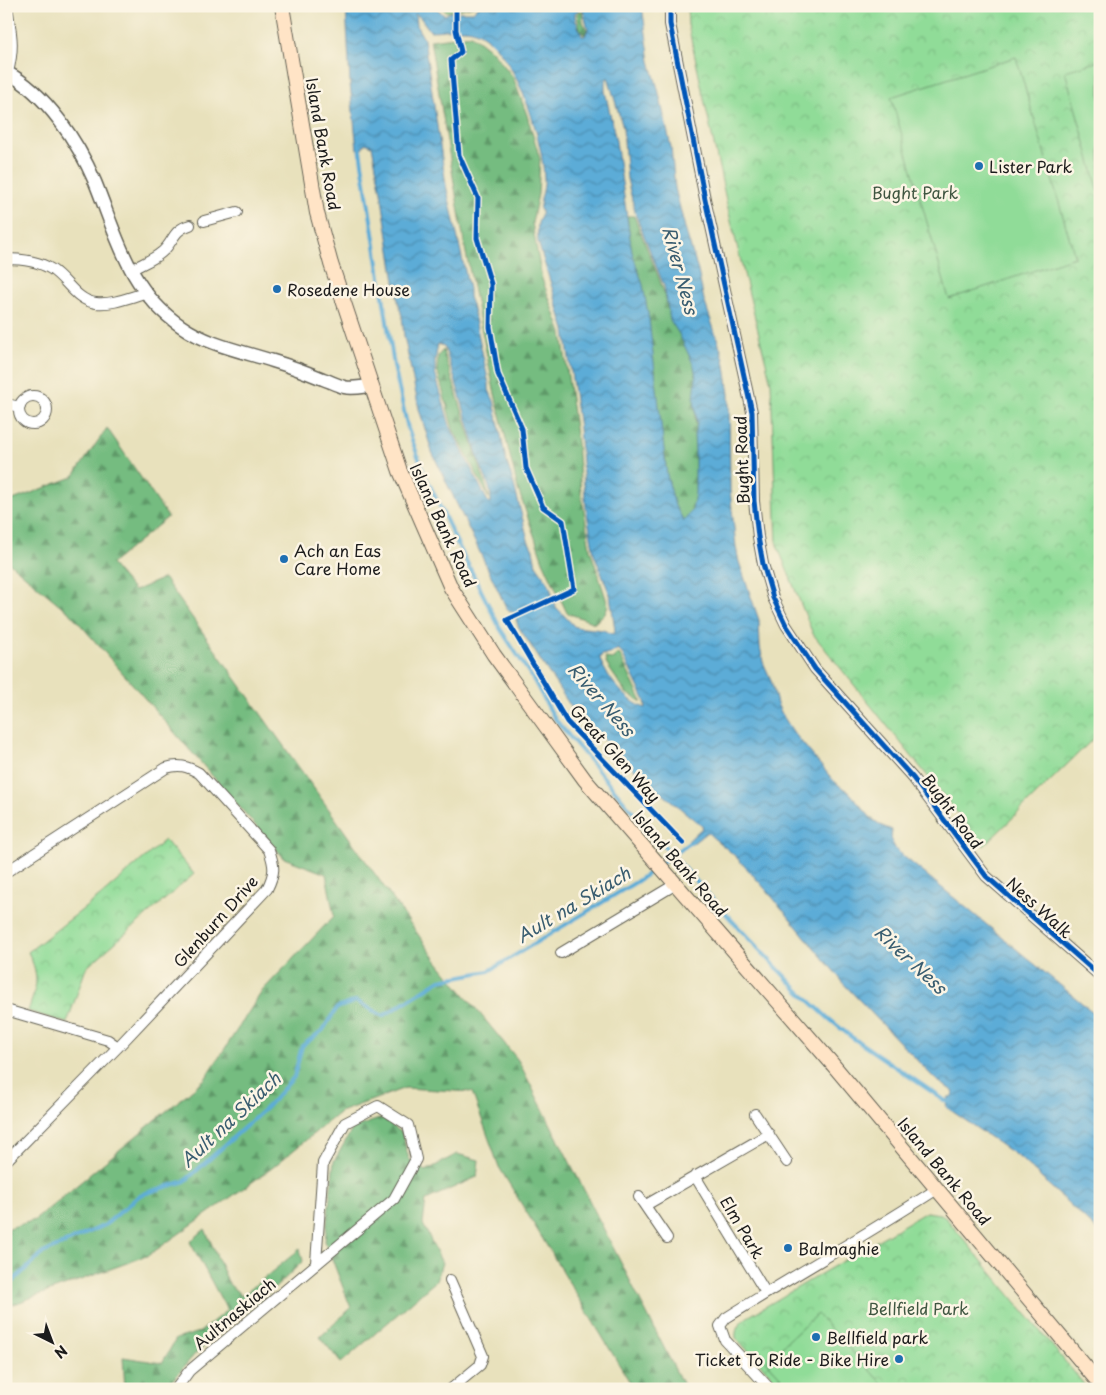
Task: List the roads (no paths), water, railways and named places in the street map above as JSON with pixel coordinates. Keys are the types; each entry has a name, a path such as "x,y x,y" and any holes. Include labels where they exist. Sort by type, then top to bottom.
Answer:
{"main road":[{"name":"Island Bank Road","path":"282,6 317,213 331,264 370,386 400,471 451,588 494,654 585,780 937,1189 1100,1384"}],"street":[{"path":"7,6 13,40 13,53 7,72 40,97 78,146 95,182 118,245 145,293 164,313 202,340 291,366 344,387 370,386"},
{"name":"Bught Road","path":"670,6 670,24 703,189 752,412 754,501 763,564 772,598 786,625 815,669 913,778 986,876"},
{"path":"204,221 237,212"},
{"path":"131,270 163,252 175,232 190,225"},
{"path":"6,259 19,259 42,264 61,277 80,297 95,303 116,301 145,293"},
{"path":"6,404 20,407"},
{"name":"Glenburn Drive","path":"6,872 166,768 177,765 188,767 199,773 269,850 273,864 273,877 266,889 118,1047 6,1161"},
{"name":"Ness Walk","path":"986,876 1100,976"},
{"path":"561,953 676,884"},
{"path":"6,1010 108,1040 118,1047"},
{"name":"Aultnaskiach","path":"176,1389 190,1371 394,1199 416,1159 408,1125 378,1106 345,1123 322,1163 316,1263"},
{"path":"755,1114 787,1162"},
{"path":"646,1205 769,1134"},
{"name":"Elm Park","path":"695,1176 766,1293"},
{"path":"770,1389 724,1340 720,1326 726,1318 937,1189"},
{"path":"640,1197 667,1238"},
{"path":"450,1280 483,1356 480,1365 451,1389"}],"water":[{"name":"River Ness","path":"346,6 434,6 444,15 452,12 473,12 477,6 568,6 570,8 575,6 642,6 650,61 671,147 675,188 704,300 724,359 729,394 730,490 736,547 739,562 759,620 763,662 771,680 777,704 794,733 833,780 849,792 871,818 892,830 891,840 896,850 1100,1018 1100,1233 1020,1158 946,1107 948,1097 952,1097 954,1092 935,1079 840,980 776,901 736,857 707,832 692,844 688,841 703,827 641,776 573,710 518,626 514,613 507,609 432,452 419,409 404,336 372,146 365,143 362,149 357,149 350,84","holes":["581,8 583,10 588,29 585,36 582,36 575,13","415,14 420,17 430,31 467,29 487,38 501,53 513,72 532,117 544,178 541,214 538,222 538,242 565,330 579,428 586,508 594,554 610,595 615,630 613,634 603,630 575,627 556,607 549,584 536,565 506,460 494,401 489,390 446,185 424,39 416,25","608,77 623,128 627,179 636,216 664,286 670,320 679,334 694,366 696,378 694,399 697,424 694,435 695,493 692,510 684,521 675,506 667,475 649,319 643,285 632,252 616,141 605,91 605,82","438,344 444,346 449,360 478,458 489,486 491,503 488,502 450,426 435,373","618,649 623,655 645,701 646,708 632,701 618,688 602,665 600,658 602,655 610,654"]}],"waterway":[{"path":"359,144 394,366 408,429 423,470 501,630 533,679 555,719 627,805 798,990 850,1036 947,1102 952,1103"},
{"name":"Ault na Skiach","path":"662,863 693,840"},
{"name":"Ault na Skiach","path":"6,1280 13,1281 43,1253 105,1225 140,1195 185,1181 267,1107 294,1077 302,1046 323,1030 337,1008 356,1001 383,1016 440,980 489,971 636,882 657,867"}],"place":[{"name":"Lister Park","path":"979,166"},
{"name":"Rosedene House","path":"277,289"},
{"name":"Ach an Eas Care Home","path":"284,559"},
{"name":"Balmaghie","path":"788,1248"},
{"name":"Bellfield park","path":"816,1337"},
{"name":"Ticket To Ride - Bike Hire","path":"899,1359"}],"park label":[{"name":"Bught Park","path":"915,192"},
{"name":"Bellfield Park","path":"918,1308"}]}
